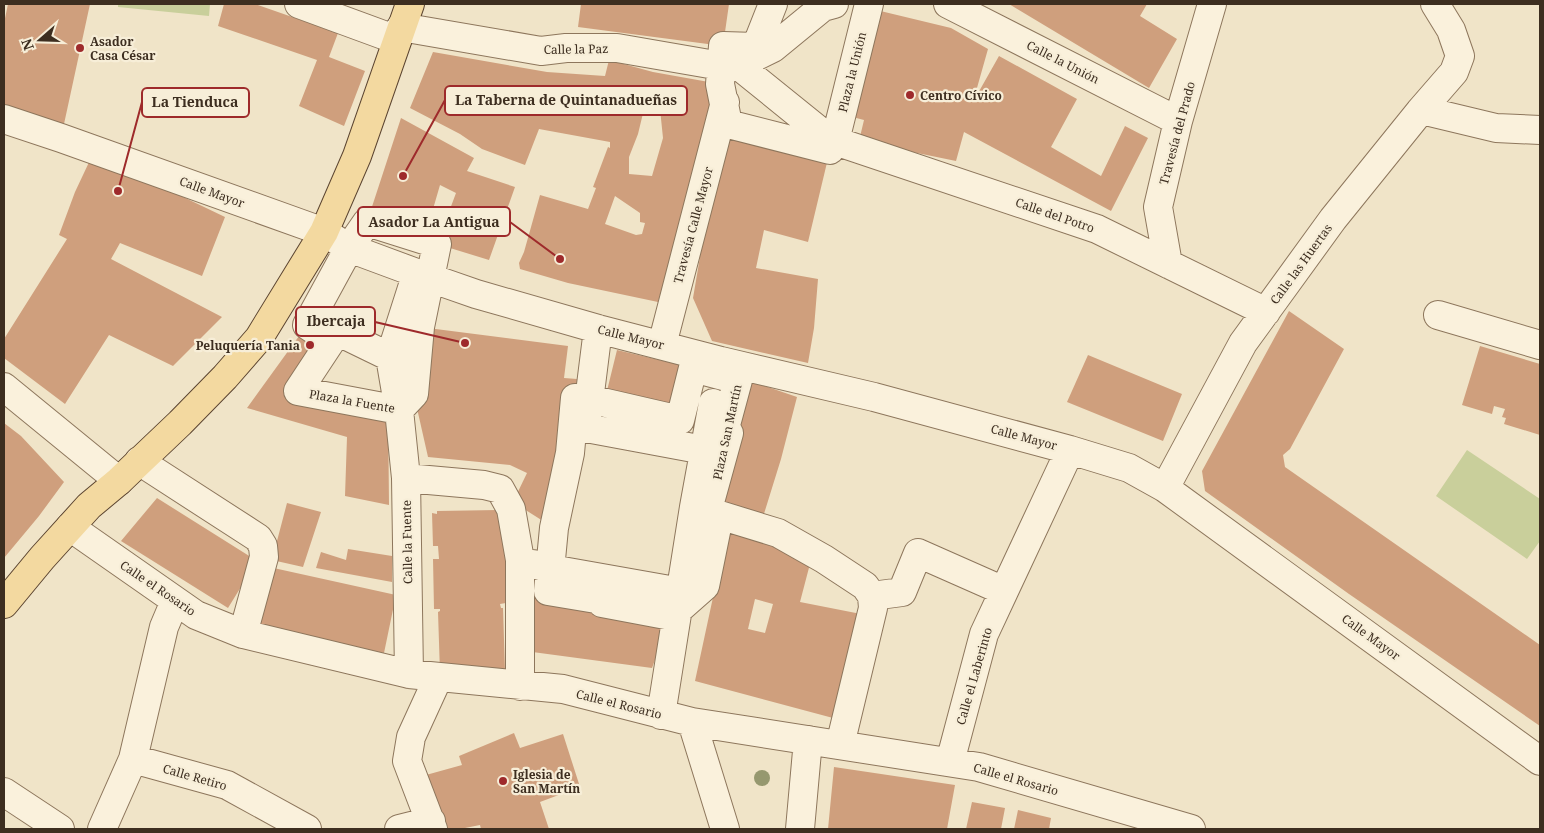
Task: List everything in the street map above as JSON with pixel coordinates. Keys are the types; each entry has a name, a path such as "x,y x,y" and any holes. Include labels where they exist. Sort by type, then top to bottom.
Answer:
{"main road":[{"path":"4,604 89,506 119,481 180,423 225,377 259,338 281,305 324,232 357,156 403,24"}],"street":[{"name":"Calle la Paz","path":"299,4 541,51 566,48 617,48 730,66"},
{"path":"730,66 835,141 830,150 728,124 724,104 730,66 723,46 756,47 773,4"},
{"name":"Plaza la Unión","path":"835,141 869,4"},
{"name":"Calle la Unión","path":"948,4 1178,121"},
{"name":"Travesía del Prado","path":"1168,264 1158,207 1178,121 1212,4"},
{"name":"Calle las Huertas","path":"1165,488 1243,343 1333,218 1454,72 1460,56 1451,30 1435,4"},
{"path":"730,66 773,48 827,5"},
{"name":"Travesía Calle Mayor","path":"662,345 724,104"},
{"path":"1421,110 1496,128 1540,130"},
{"name":"Calle Mayor","path":"4,119 324,232 349,248 476,294 662,345 720,368 874,397 1130,468 1165,488 1540,761"},
{"name":"Calle del Potro","path":"835,141 1097,229 1266,312"},
{"name":"Plaza la Fuente","path":"366,222 437,244 423,276 414,394 399,410 298,391 331,341 307,325 349,248 366,222"},
{"path":"281,305 390,357 423,276"},
{"path":"1438,315 1540,345"},
{"path":"559,570 574,507 598,329"},
{"name":"Calle la Fuente","path":"390,357 399,410 406,478 409,674"},
{"name":"Plaza San Martín","path":"589,398 680,420 693,368 720,368 738,380 724,432 729,433 710,502 703,510"},
{"name":"Plaza San Martín","path":"680,600 704,586 717,527 703,510 704,450 720,368"},
{"path":"4,387 119,481"},
{"path":"559,570 554,528 570,454 575,398 589,398"},
{"name":"Plaza San Martín","path":"586,428 704,450"},
{"name":"Calle el Laberinto","path":"950,762 984,634 1070,450"},
{"path":"140,461 258,538 263,546 264,557 243,634"},
{"path":"406,478 500,489 510,509 520,560 520,686"},
{"path":"703,510 778,534 824,559 866,586 872,596 873,608 840,745"},
{"name":"Calle el Rosario","path":"70,527 196,615 243,634 409,674 563,689 692,722 979,767 1191,829"},
{"path":"872,596 902,592 918,553 1004,591"},
{"path":"520,560 680,600 661,715"},
{"path":"102,829 133,759 164,627 175,601"},
{"path":"399,829 432,825 407,761 411,737 438,678"},
{"path":"692,722 724,829"},
{"path":"800,829 808,740"},
{"name":"Calle Retiro","path":"133,759 227,785 307,829"},
{"path":"4,792 60,829"}],"green space":[{"path":"118,4 210,4 209,16 118,7"},
{"path":"1467,450 1540,499 1540,541 1527,559 1436,496"}],"building":[{"path":"8,4 90,4 64,124 4,105 4,23"},
{"path":"224,4 255,4 338,33 329,57 365,71 344,126 299,106 317,60 218,26"},
{"path":"581,4 729,4 723,46 578,27"},
{"path":"1009,4 1147,4 1140,16 1177,39 1149,88"},
{"path":"868,8 951,28 988,49 973,102 999,56 1077,99 1051,147 1101,176 1125,126 1148,138 1111,211 964,132 956,161 859,141 864,120 841,114"},
{"path":"433,52 547,72 605,76 609,60 653,72 720,84 658,302 568,283 520,269 519,263 524,252 540,195 588,209 596,188 593,187 608,147 610,148 610,142 539,129 525,165 482,149 460,134 410,108","holes":["645,105 660,109 663,138 652,176 629,174 629,157 638,134","615,196 640,213 640,222 645,223 642,234 636,235 605,224"]},
{"path":"401,118 474,158 467,171 515,187 489,260 437,244 456,193 440,185 424,240 367,222"},
{"path":"728,124 830,150 808,242 764,230 756,268 818,279 814,328 808,363 712,341 693,298 700,257 698,257"},
{"path":"91,158 156,184 225,217 202,276 120,243 111,259 222,317 173,366 109,335 65,404 4,358 4,339 67,239 59,235 75,192"},
{"path":"1289,311 1344,349 1290,449 1283,455 1285,467 1540,645 1540,726 1349,594 1205,491 1202,471"},
{"path":"307,325 331,341 298,391 388,408 389,505 345,496 347,437 247,408"},
{"path":"420,327 568,346 564,378 577,379 570,450 554,528 513,502 527,473 510,465 428,457 414,395"},
{"path":"1480,346 1540,364 1540,435 1504,424 1506,418 1502,417 1505,409 1494,406 1492,414 1462,405"},
{"path":"617,350 693,368 680,420 604,403"},
{"path":"1088,355 1182,394 1163,441 1067,402"},
{"path":"739,377 797,397 781,459 763,517 710,502"},
{"path":"4,423 21,436 64,482 4,558"},
{"path":"157,498 257,561 228,608 121,541"},
{"path":"287,503 321,512 303,567 272,560"},
{"path":"498,510 504,514 506,603 500,604 501,608 503,608 505,671 440,673 438,612 440,609 434,609 433,559 439,559 438,546 433,546 432,513 437,514 437,511"},
{"path":"717,527 758,536 811,560 800,602 861,614 833,718 695,681 715,588","holes":["755,599 773,604 765,633 748,629"]},
{"path":"348,549 392,556 392,582 316,568 321,552 346,560"},
{"path":"269,567 396,595 384,653 255,626"},
{"path":"530,588 602,600 671,616 652,668 525,651"},
{"name":"Iglesia de San Martín","path":"514,733 520,748 563,734 580,787 540,802 549,829 481,829 480,825 460,829 441,829 426,775 462,765 459,756"},
{"path":"834,767 955,785 947,829 828,829"},
{"path":"972,802 1005,808 1001,829 966,829"},
{"path":"1018,810 1051,818 1049,829 1014,829"}],"place":[{"name":"Asador Casa César","path":"80,48"},
{"name":"Centro Cívico","path":"910,95"},
{"name":"La Taberna de Quintanadueñas","path":"403,176"},
{"name":"La Tienduca","path":"118,191"},
{"name":"Asador La Antigua","path":"560,259"},
{"name":"Ibercaja","path":"465,343"},
{"name":"Peluquería Tania","path":"310,345"},
{"name":"Iglesia de San Martín","path":"503,781"}]}
